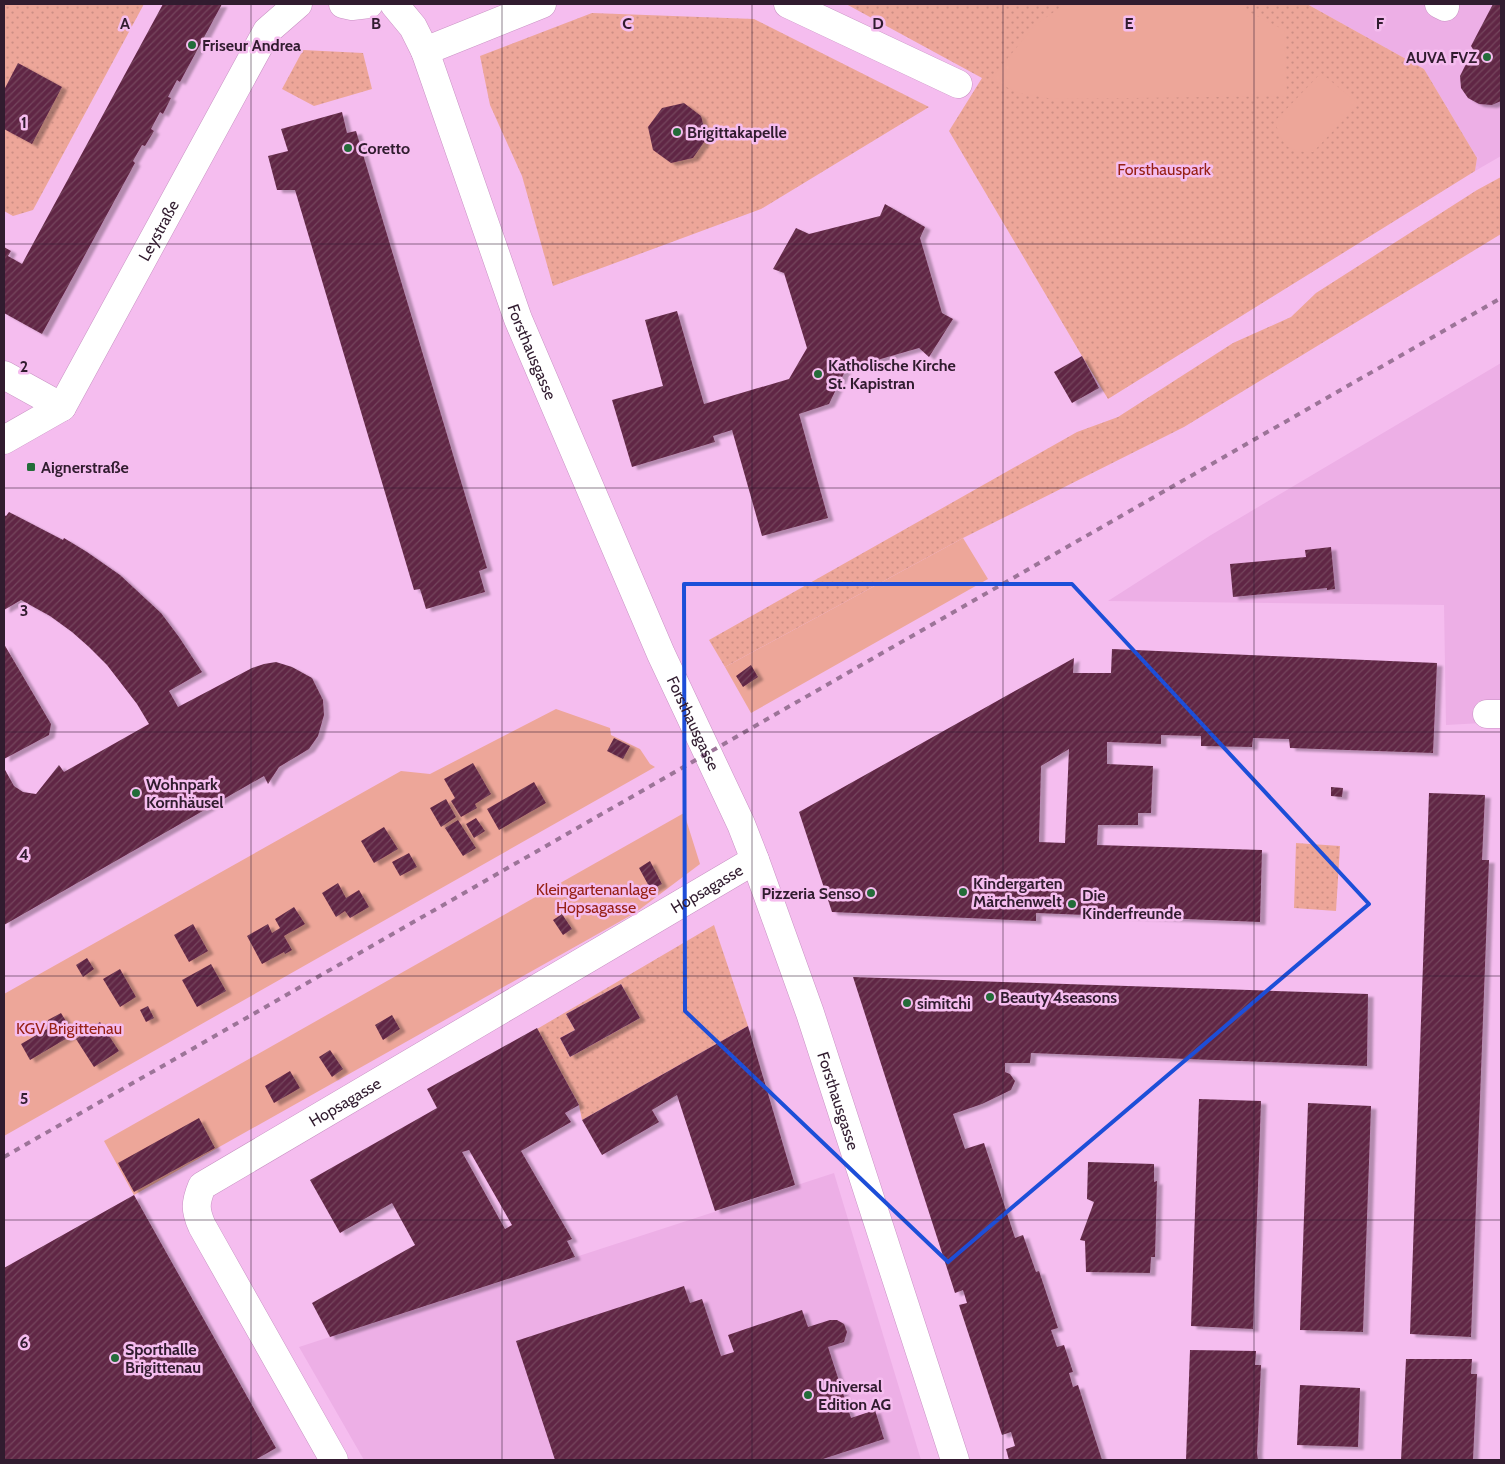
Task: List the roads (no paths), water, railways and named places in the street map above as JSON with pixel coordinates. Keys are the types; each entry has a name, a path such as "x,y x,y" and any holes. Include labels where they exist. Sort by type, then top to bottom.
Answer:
{"street":[{"name":"Leystraße","path":"62,407 268,31 298,4"},
{"path":"343,4 352,6 369,4"},
{"name":"Forsthausgasse","path":"394,4 413,27 425,51 518,319 661,654 741,824 755,860 810,1013 955,1460"},
{"path":"425,51 542,4"},
{"path":"788,4 958,84"},
{"path":"4,375 62,407"},
{"path":"4,440 62,407"},
{"name":"Hopsagasse","path":"334,1460 202,1226 197,1214 196,1200 202,1186 755,860"}],"railway":[{"path":"4,1157 1501,298"}],"place":[{"name":"Friseur Andrea","path":"192,45"},
{"name":"AUVA FVZ","path":"1487,57"},
{"name":"Brigittakapelle","path":"677,132"},
{"name":"Coretto","path":"348,148"},
{"name":"Katholische Kirche St. Kapistran","path":"818,374"},
{"name":"Aignerstraße","path":"31,467"},
{"name":"Wohnpark Kornhäusel","path":"136,793"},
{"name":"Kindergarten Märchenwelt","path":"963,892"},
{"name":"Pizzeria Senso","path":"871,893"},
{"name":"Die Kinderfreunde","path":"1072,904"},
{"name":"Beauty 4seasons","path":"990,997"},
{"name":"simitchi","path":"907,1003"},
{"name":"Sporthalle Brigittenau","path":"115,1358"},
{"name":"Universal Edition AG","path":"808,1395"}],"park label":[{"name":"Forsthauspark","path":"1164,169"},
{"name":"Kleingartenanlage Hopsagasse","path":"596,898"},
{"name":"KGV Brigittenau","path":"69,1028"}]}
